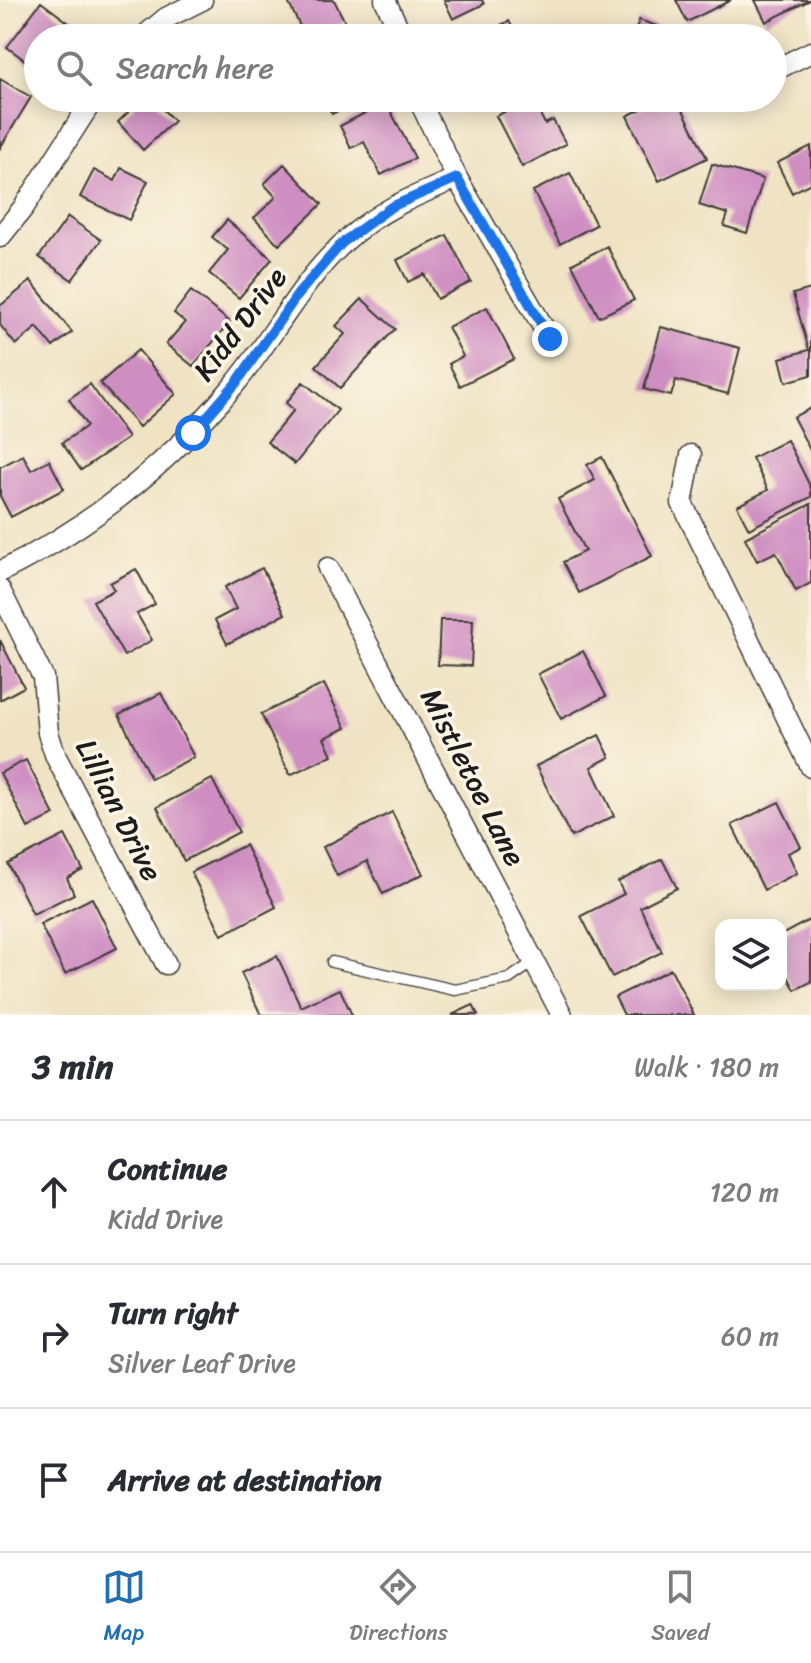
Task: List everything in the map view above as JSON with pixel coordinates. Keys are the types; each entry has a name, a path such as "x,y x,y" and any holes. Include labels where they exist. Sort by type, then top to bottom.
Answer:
{"street":[{"path":"159,24 202,0"},
{"path":"385,0 396,24"},
{"path":"787,64 811,52"},
{"path":"0,237 24,207 85,112"},
{"path":"425,112 457,178 550,339"},
{"name":"Kidd Drive","path":"0,572 42,551 118,500 193,433 237,382 298,294 342,243 391,207 457,178"},
{"path":"691,455 682,503 811,767"},
{"name":"Mistletoe Lane","path":"328,568 562,1015"},
{"name":"Lillian Drive","path":"0,590 43,677 48,733 56,757 166,964"}],"lane":[{"path":"332,962 455,990 509,979 535,961"}],"building":[{"path":"287,0 334,0 345,22 341,24 299,24"},
{"path":"444,0 482,0 484,4 453,19"},
{"path":"676,0 731,0 687,22"},
{"path":"755,0 810,0 766,22"},
{"path":"41,2 70,24 24,24"},
{"path":"24,24 24,60 7,47"},
{"path":"0,79 24,93 24,109 0,148"},
{"path":"128,112 165,112 174,121 143,150 118,122"},
{"path":"367,112 391,112 415,158 381,175 364,142 351,148 340,126"},
{"path":"504,112 539,112 545,124 553,120 566,144 522,167 496,116"},
{"path":"635,112 684,112 707,158 659,181 627,116"},
{"path":"811,146 811,183 792,193 777,163"},
{"path":"284,164 322,204 279,245 254,218 276,197 264,184"},
{"path":"712,164 763,179 747,233 724,226 728,214 699,205"},
{"path":"121,168 148,181 129,220 80,197 94,170 115,181"},
{"path":"570,173 596,225 560,244 533,191"},
{"path":"68,217 101,240 72,280 39,257"},
{"path":"227,220 272,259 239,298 209,273 228,250 212,237"},
{"path":"447,235 471,282 437,299 424,274 408,282 397,260"},
{"path":"607,246 634,300 599,317 572,264"},
{"path":"31,281 72,332 53,347 37,327 16,345 0,325 0,306"},
{"path":"811,289 811,375 786,382 780,358 809,350 793,294"},
{"path":"191,291 230,322 193,366 166,344 185,322 174,313"},
{"path":"362,299 395,329 340,388 316,366 345,334 336,326"},
{"path":"487,307 514,359 460,386 449,364 463,356 448,327"},
{"path":"661,327 740,348 728,394 676,380 671,396 644,389"},
{"path":"138,350 176,394 139,427 100,383"},
{"path":"303,382 338,410 295,464 267,442 294,410 286,403"},
{"path":"90,384 128,438 81,470 62,443 87,426 69,399"},
{"path":"811,408 811,452 793,417"},
{"path":"787,440 811,488 811,497 749,529 737,506 768,490 752,458"},
{"path":"23,455 31,470 49,460 64,489 11,517 0,496 0,467"},
{"path":"602,457 652,556 579,593 563,562 585,551 558,499 595,480 587,465"},
{"path":"811,504 811,583 796,591 776,552 757,561 745,538"},
{"path":"262,568 285,614 227,644 215,620 236,609 225,587"},
{"path":"136,569 155,604 137,614 152,640 124,656 93,601 114,590 110,583"},
{"path":"440,620 473,620 471,666 438,665"},
{"path":"0,640 24,687 0,700"},
{"path":"583,651 606,696 561,719 538,674"},
{"path":"324,684 346,728 324,738 332,755 290,775 261,714"},
{"path":"161,693 194,757 151,779 119,715"},
{"path":"599,735 610,757 591,767 614,816 571,837 536,766"},
{"path":"26,760 54,815 28,828 0,773"},
{"path":"212,779 239,832 184,861 157,807"},
{"path":"779,802 801,847 788,853 797,873 764,890 732,825"},
{"path":"392,812 423,874 383,894 367,861 337,876 323,847"},
{"path":"65,835 83,870 67,878 74,894 33,914 8,864"},
{"path":"245,845 276,907 222,935 191,872"},
{"path":"662,859 677,888 640,907 662,952 612,977 581,916 624,894 618,882"},
{"path":"92,898 117,948 65,974 40,924"},
{"path":"811,919 811,982 795,990 787,975 787,932"},
{"path":"277,956 301,1007 340,989 352,1015 261,1015 241,973"},
{"path":"671,969 694,1015 624,1015 615,997"},
{"path":"473,1005 478,1015 452,1015"}],"route":[{"path":"193,433 237,382 298,294 342,243 391,207 457,178 550,339"}]}
